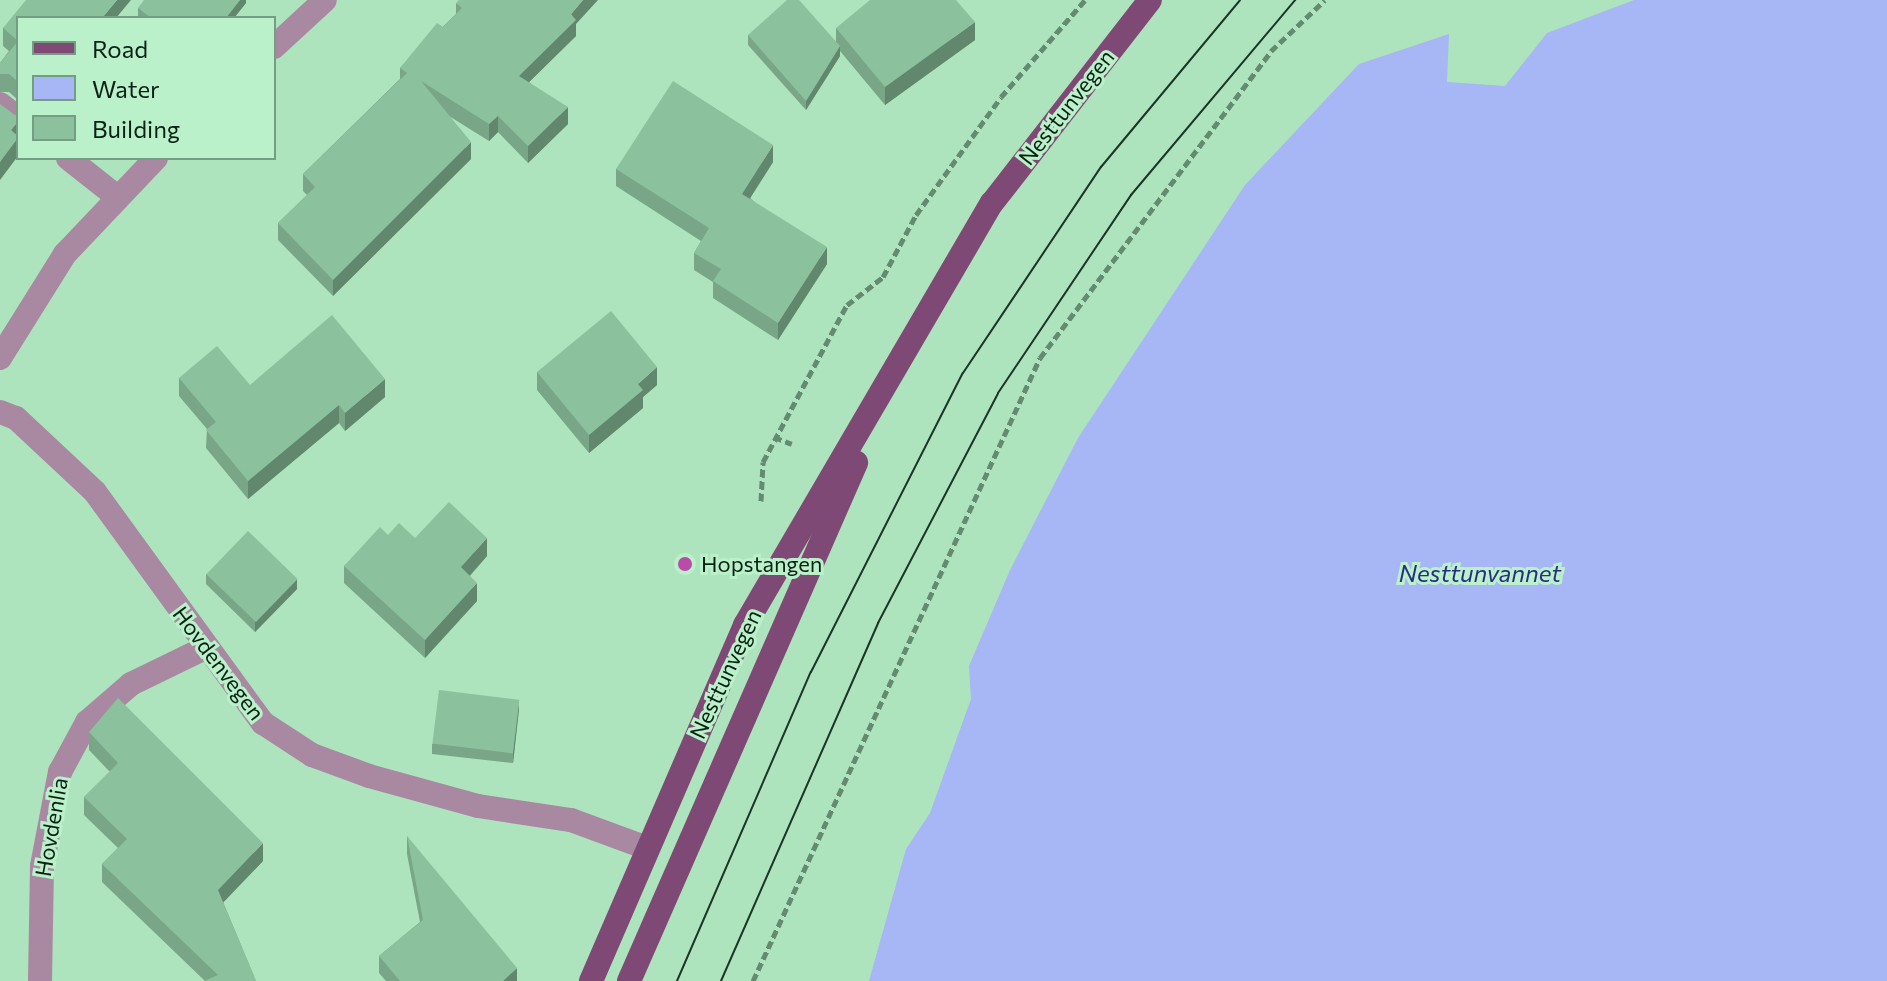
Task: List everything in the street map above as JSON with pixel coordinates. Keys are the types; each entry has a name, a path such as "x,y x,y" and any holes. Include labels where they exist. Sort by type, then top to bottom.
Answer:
{"main road":[{"name":"Nesttunvegen","path":"591,981 745,625 992,203 1150,0"},
{"name":"Nesttunvegen","path":"629,981 912,340"}],"street":[{"path":"276,45 325,0"},
{"path":"0,104 16,116"},
{"path":"71,160 116,196"},
{"path":"0,358 65,254 116,196 154,160"},
{"name":"Hovdenvegen","path":"0,412 27,428 95,492 203,649 263,723 312,755 478,806 571,820 647,848"},
{"name":"Hovdenlia","path":"40,981 42,866 60,772 87,722 131,684 203,649"}],"path":[{"path":"755,518 774,437 847,305 883,277 916,215 985,120 1085,0"},
{"path":"753,981 1040,358 1271,51 1325,0"},
{"path":"774,437 792,444"}],"water":[{"name":"Nesttunvannet","path":"1634,0 1887,0 1887,981 869,981 906,849 930,813 971,699 969,666 1010,570 1078,438 1245,185 1359,64 1449,34 1447,82 1505,86 1547,33"}],"building":[{"path":"26,0 117,0 104,16 16,16 16,39 3,28"},
{"path":"144,0 240,0 228,16 148,16 138,8"},
{"path":"459,0 583,0 571,14 576,20 519,76 568,107 528,146 498,116 489,124 421,81 471,142 333,280 278,223 315,187 303,174 407,73 400,68 437,23 443,27 462,8 456,3"},
{"path":"787,0 799,0 840,46 806,101 748,35"},
{"path":"870,0 956,0 975,22 885,87 836,28"},
{"path":"16,43 16,80 9,74 0,74 0,63"},
{"path":"673,81 773,145 742,194 827,247 778,323 713,281 721,269 694,253 709,228 616,169"},
{"path":"0,104 16,115 16,124 11,130 16,134 16,141 0,162"},
{"path":"611,311 657,367 638,384 643,390 589,435 537,372"},
{"path":"332,315 385,379 345,413 339,405 248,481 206,430 216,422 179,378 217,346 250,385"},
{"path":"449,502 487,538 461,567 477,583 425,640 344,566 380,527 388,535 399,523 415,538"},
{"path":"248,531 298,579 256,622 206,574"},
{"path":"439,690 519,700 513,753 432,744"},
{"path":"118,698 263,843 218,890 256,981 204,981 218,975 102,864 127,839 84,797 118,763 89,732"},
{"path":"407,836 517,968 503,981 400,981 379,956 423,920"}],"tram line":[{"path":"677,981 811,672 963,373 1101,167 1240,0"},
{"path":"721,981 878,623 998,393 1131,195 1295,0"}],"place":[{"name":"Hopstangen","path":"685,564"}]}
